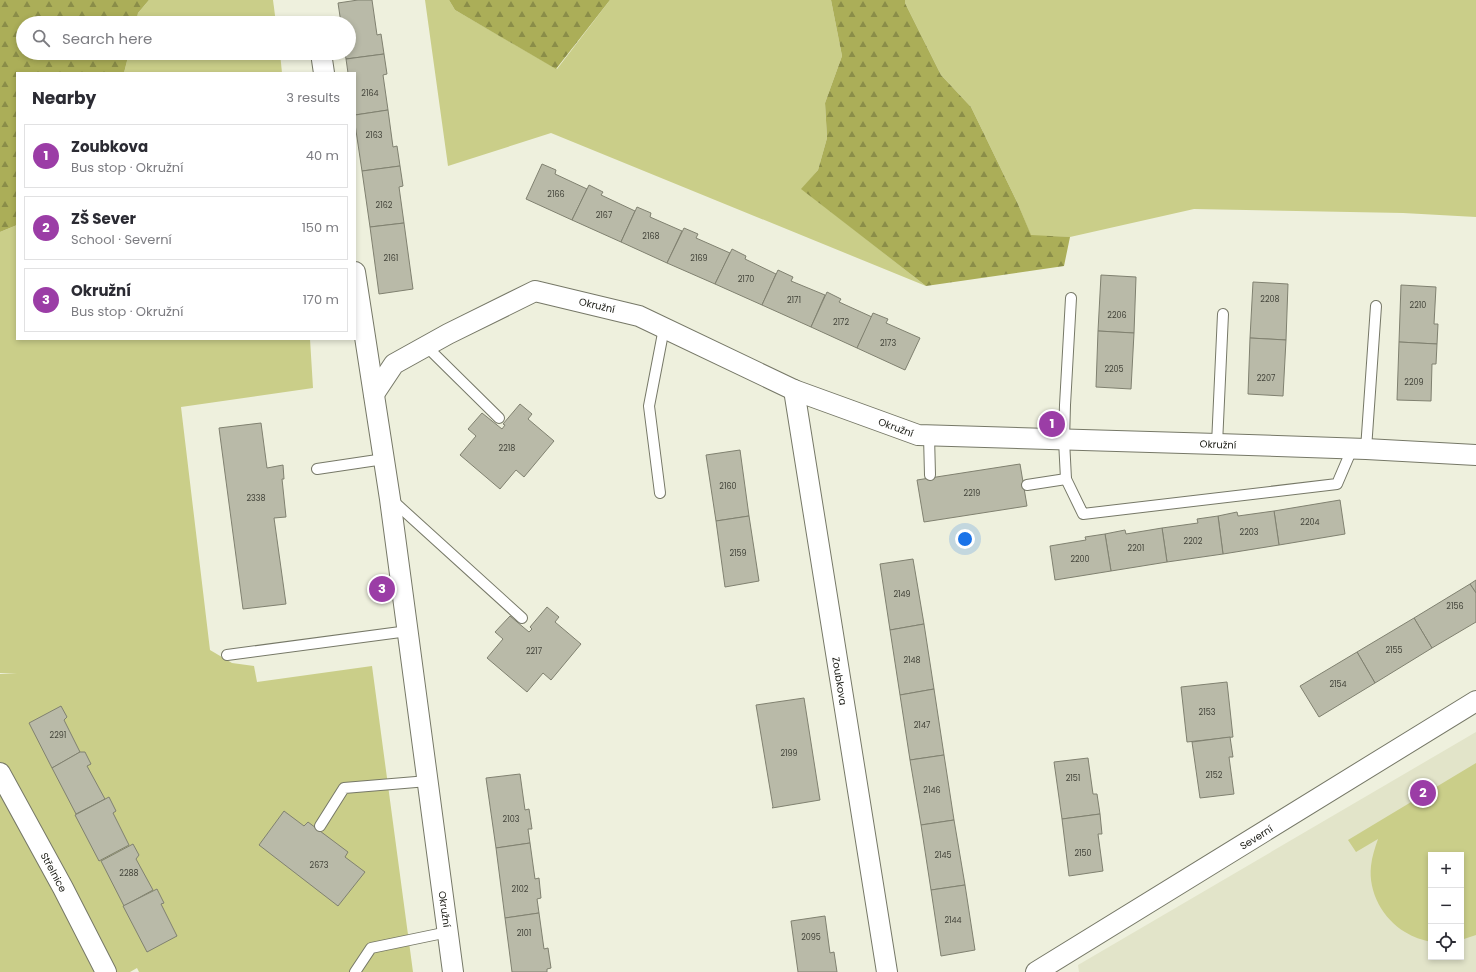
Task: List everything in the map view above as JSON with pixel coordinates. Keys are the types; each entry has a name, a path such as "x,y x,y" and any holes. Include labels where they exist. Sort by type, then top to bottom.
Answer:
{"street":[{"path":"322,60 324,72"},
{"name":"Okružní","path":"356,278 390,499 453,972"},
{"name":"Okružní","path":"374,394 394,364 448,334 535,291 639,316 794,390 918,435 1359,449 1476,455"},
{"name":"Zoubkova","path":"794,390 887,972"},
{"name":"Severní","path":"1036,972 1058,966 1476,701"},
{"name":"Střelnice","path":"0,773 63,888 106,972"}],"lane":[{"path":"1071,298 1064,440 1066,480 1083,514 1337,484 1359,449 1376,306"},
{"path":"1217,444 1223,314"},
{"path":"660,493 648,406 664,328"},
{"path":"426,347 499,418"},
{"path":"929,436 930,475"},
{"path":"317,469 384,459"},
{"path":"1027,485 1066,480"},
{"path":"390,499 522,618"},
{"path":"227,655 408,631"},
{"path":"320,826 344,788 428,782"},
{"path":"356,972 371,948 448,932"}],"shaded area":[{"path":"1476,732 1476,972 1079,972 1078,965"}],"green space":[{"path":"0,0 149,0 138,13 137,16 16,16 16,60 127,60 124,72 16,72 16,225 0,232"},
{"path":"149,0 273,0 275,16 137,16 138,13"},
{"path":"425,0 449,0 455,10 557,69 610,0 831,0 842,56 825,103 827,138 818,170 802,189 926,286 551,133 448,166"},
{"path":"449,0 610,0 556,69 455,10"},
{"path":"831,0 905,0 905,3 941,75 971,107 1018,204 1031,235 1070,237 1064,266 926,286 801,189 818,170 827,138 825,103 842,56"},
{"path":"905,0 1476,0 1476,217 1403,213 1194,209 1070,237 1031,236 1018,204 971,107 941,75 905,3"},
{"path":"127,60 281,60 282,72 124,72"},
{"path":"16,225 16,340 310,340 313,388 181,407 210,650 232,663 254,666 257,682 372,666 413,972 139,972 137,968 130,972 0,972 0,674 17,673 0,673 0,232"},
{"path":"1476,763 1476,935 1464,939 1464,852 1428,852 1428,941 1411,935 1397,926 1390,920 1379,904 1372,885 1371,876 1372,859 1378,839 1356,852 1348,840"}],"building":[{"path":"358,0 372,0 377,35 381,34 384,54 356,58 356,16 340,16 338,3"},
{"path":"384,54 387,74 383,75 388,110 356,115 356,72 348,72 346,60 356,60 356,58"},
{"path":"388,110 393,147 397,146 400,166 362,171 356,131 356,115"},
{"path":"542,164 556,170 555,174 587,189 572,220 526,199"},
{"path":"400,166 403,186 399,187 404,223 370,227 362,171"},
{"path":"589,185 603,192 601,195 635,211 621,242 572,220"},
{"path":"637,207 651,213 650,217 682,231 667,263 621,242"},
{"path":"404,223 413,289 379,294 370,227"},
{"path":"684,228 698,234 696,238 730,253 715,284 667,263"},
{"path":"732,249 746,256 745,259 776,274 762,305 715,284"},
{"path":"778,270 793,277 791,281 825,295 811,327 762,305"},
{"path":"1101,275 1136,277 1134,333 1098,331"},
{"path":"1253,282 1288,284 1286,340 1250,338"},
{"path":"1401,285 1436,287 1434,324 1438,324 1437,344 1399,342"},
{"path":"827,292 841,299 839,302 872,317 857,348 811,327"},
{"path":"873,313 888,319 886,323 920,338 905,370 857,348"},
{"path":"1098,331 1134,333 1131,389 1096,387"},
{"path":"1250,338 1286,340 1283,396 1248,394"},
{"path":"1399,342 1437,344 1436,364 1432,364 1431,401 1397,400"},
{"path":"520,404 532,414 528,419 554,441 524,477 516,470 500,489 460,455 476,436 468,429 482,413 502,429 505,425 503,424"},
{"path":"261,423 267,468 283,465 284,479 282,479 286,517 274,518 286,604 243,609 219,428"},
{"path":"740,450 749,516 716,521 706,455"},
{"path":"1020,464 1027,506 924,522 917,480"},
{"path":"1340,500 1345,534 1279,545 1274,511"},
{"path":"1274,511 1279,545 1223,554 1218,516 1237,512 1238,516"},
{"path":"749,516 759,581 725,587 716,521"},
{"path":"1218,516 1223,554 1167,562 1162,528 1198,523 1197,519"},
{"path":"1162,528 1167,562 1111,571 1105,534 1125,530 1126,534"},
{"path":"1105,534 1111,571 1055,580 1050,546 1086,540 1085,537"},
{"path":"913,559 924,624 890,630 880,564"},
{"path":"1476,580 1476,593 1470,584"},
{"path":"1470,584 1476,593 1476,622 1432,648 1414,618"},
{"path":"547,607 559,617 555,622 581,644 551,680 543,673 527,692 487,658 503,639 495,632 510,616 529,632 532,629 530,627"},
{"path":"1414,618 1432,648 1375,683 1357,652"},
{"path":"924,624 934,689 900,695 890,630"},
{"path":"1357,652 1375,683 1319,717 1300,686"},
{"path":"1227,682 1233,737 1187,742 1181,687"},
{"path":"934,689 944,755 910,760 900,695"},
{"path":"804,698 820,800 772,808 756,705"},
{"path":"61,706 67,717 64,720 80,752 52,768 29,723"},
{"path":"1230,737 1233,757 1229,757 1234,794 1200,798 1192,742"},
{"path":"80,752 85,752 91,764 87,766 105,799 76,814 52,768"},
{"path":"944,755 954,820 921,825 910,760"},
{"path":"1088,758 1093,794 1097,794 1100,814 1062,819 1054,762"},
{"path":"520,774 525,810 529,809 532,829 528,829 530,843 496,848 486,778"},
{"path":"109,797 116,811 113,813 129,845 99,861 75,815"},
{"path":"284,811 304,826 308,822 348,852 345,857 365,872 338,906 259,845"},
{"path":"1100,814 1102,834 1098,834 1103,871 1069,876 1062,819"},
{"path":"954,820 965,885 931,890 921,825"},
{"path":"530,843 535,879 539,878 541,898 537,899 539,913 505,918 496,848"},
{"path":"133,844 139,855 136,859 153,890 124,906 101,861"},
{"path":"965,885 975,950 941,956 931,890"},
{"path":"157,889 164,903 161,904 177,936 147,952 123,906"},
{"path":"539,913 544,949 548,948 551,968 547,969 547,972 512,972 505,918"},
{"path":"825,916 830,953 834,952 837,972 798,972 791,921"}],"place":[{"name":"Zoubkova","path":"1052,424"},
{"name":"Okružní","path":"382,589"},
{"name":"ZŠ Sever","path":"1423,793"}]}
